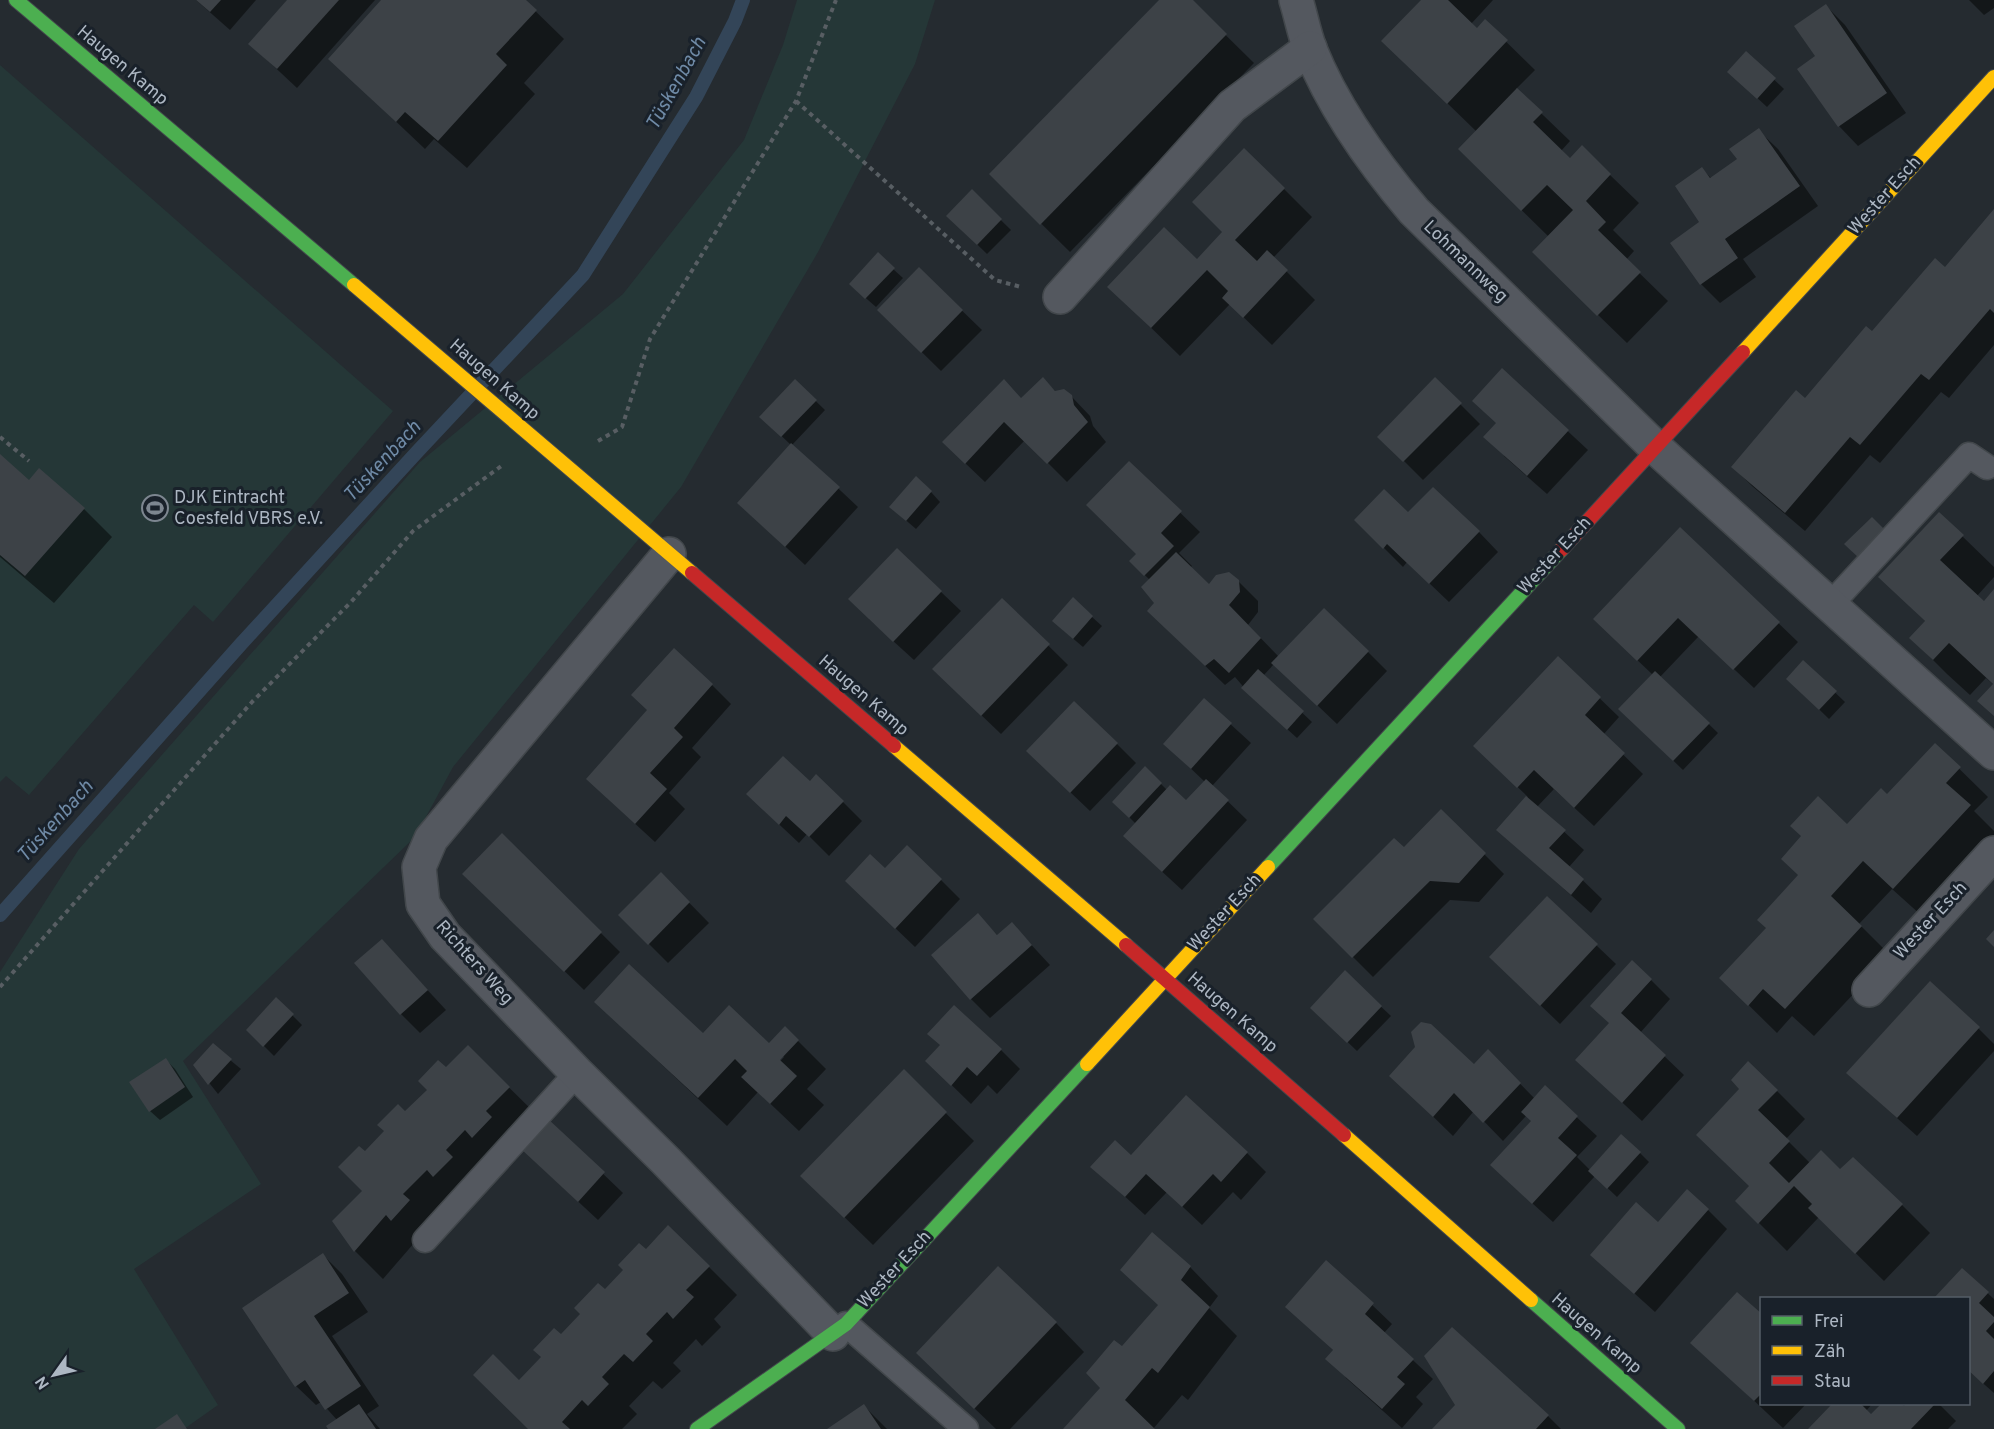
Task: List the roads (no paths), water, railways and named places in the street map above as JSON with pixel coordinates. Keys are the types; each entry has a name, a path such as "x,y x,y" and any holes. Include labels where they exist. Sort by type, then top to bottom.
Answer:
{"street":[{"name":"Lohmannweg","path":"1296,0 1310,48 1331,93 1384,176 1414,212 1656,448"},
{"name":"Haugen Kamp","path":"26,3 1165,978 1678,1429"},
{"path":"1060,297 1232,106 1310,48"},
{"name":"Wester Esch","path":"697,1429 839,1329 1656,448 1993,80"},
{"path":"1656,448 1994,753"},
{"name":"Richters Weg","path":"669,554 431,839 419,867 423,904 446,936 577,1073 839,1329"},
{"name":"Wester Esch","path":"1869,990 1994,853"}],"lane":[{"path":"1830,605 1969,454 1992,465"},
{"path":"425,1240 577,1073"},
{"path":"839,1329 966,1429"}],"waterway":[{"name":"Tüskenbach","path":"0,915 241,644 583,275 696,97 735,21 743,0"}],"place":[{"name":"DJK Eintracht Coesfeld VBRS e.V.","path":"155,508"}]}
